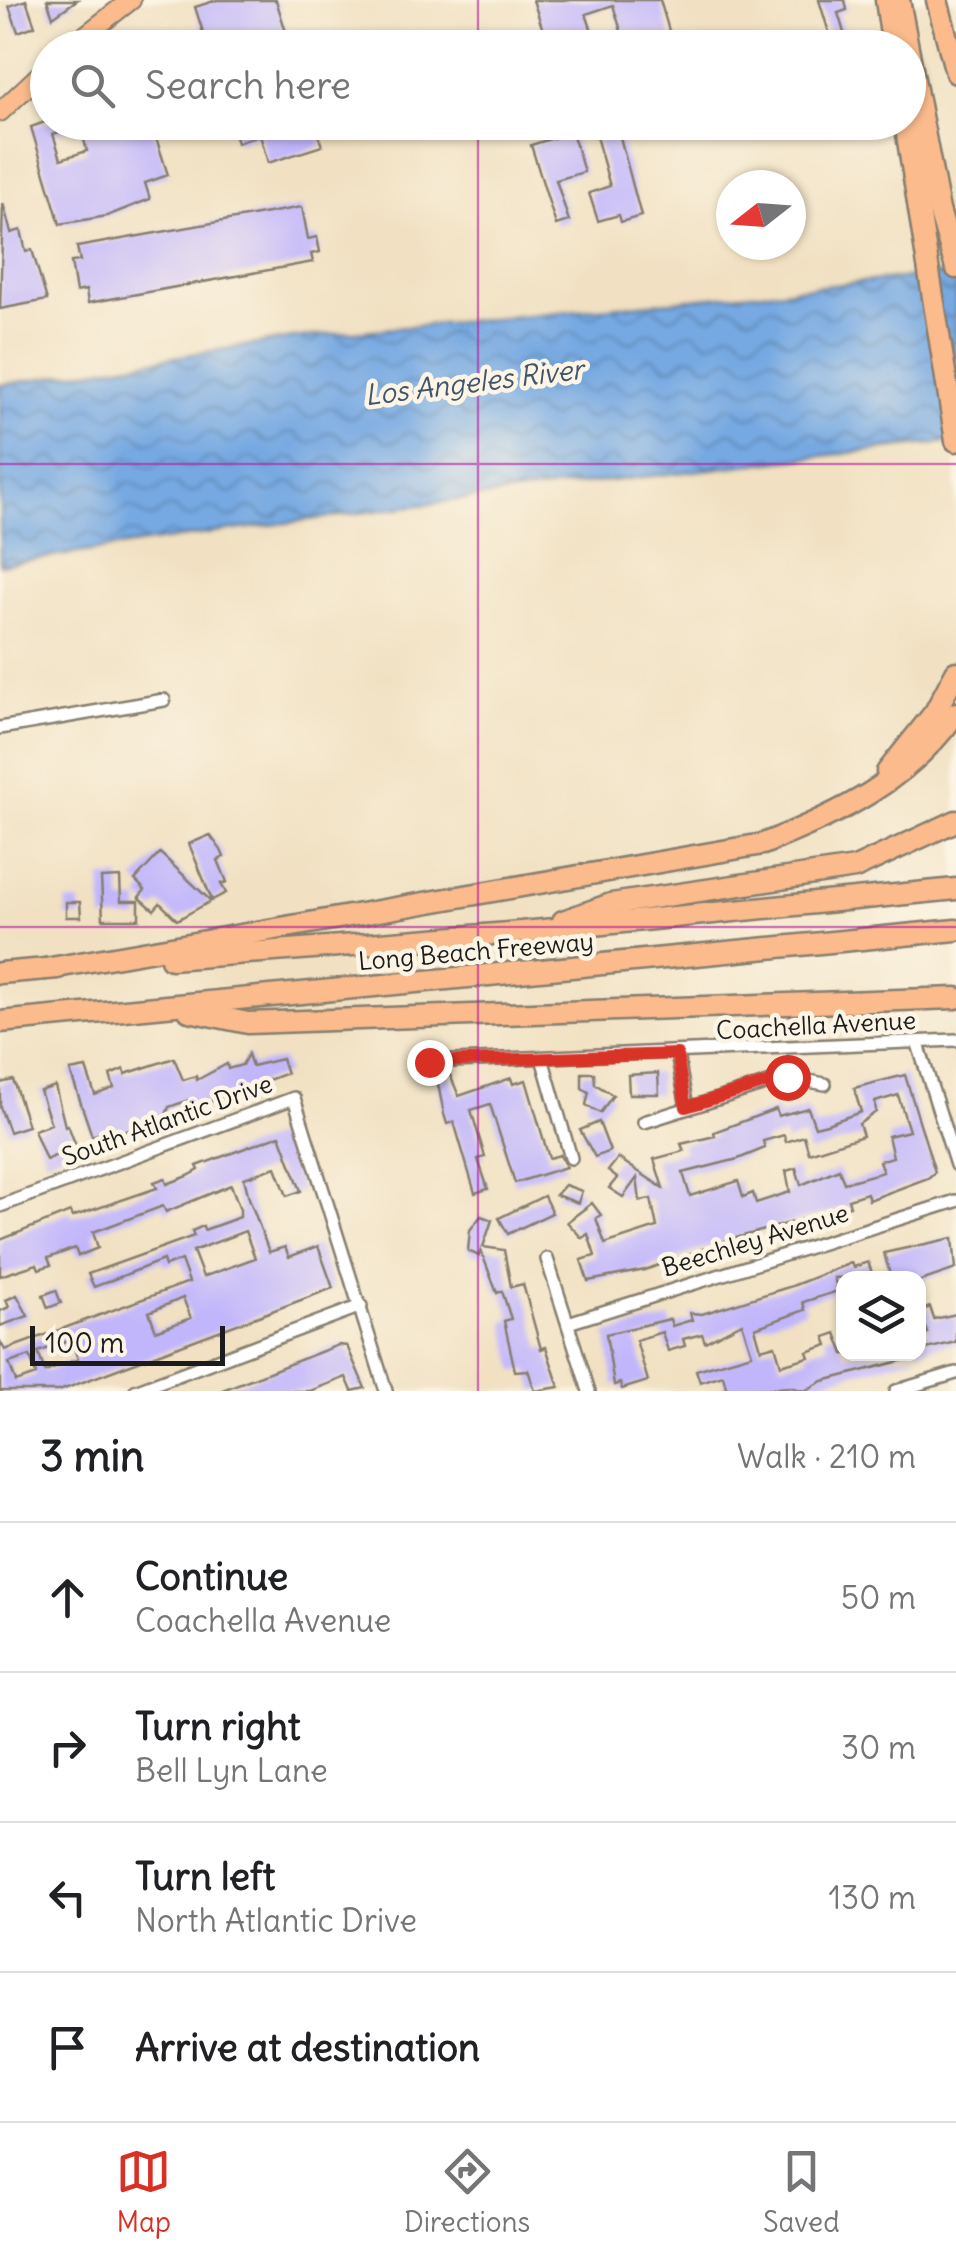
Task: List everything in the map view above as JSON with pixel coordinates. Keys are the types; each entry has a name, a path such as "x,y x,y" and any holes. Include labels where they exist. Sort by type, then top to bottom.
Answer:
{"highway":[{"path":"886,0 890,30"},
{"path":"899,0 905,30"},
{"path":"937,0 956,73"},
{"path":"926,139 939,210 956,268"},
{"path":"908,140 956,441"},
{"path":"865,798 935,712 956,672"},
{"path":"45,969 763,844 846,811 904,771 956,714"},
{"path":"533,931 611,904 856,868 956,822"},
{"name":"Long Beach Freeway","path":"0,973 533,931 956,889"},
{"name":"Long Beach Freeway","path":"0,1022 956,930"},
{"path":"914,935 956,942"},
{"path":"172,1008 248,1023 956,998"}],"main road":[{"path":"92,30 131,0"},
{"path":"0,112 30,84"}],"street":[{"path":"0,728 164,700"},
{"name":"Coachella Avenue","path":"429,1062 956,1040"},
{"path":"918,1044 956,1165"},
{"path":"677,1054 686,1107"},
{"path":"542,1058 571,1158"},
{"name":"Coachella Avenue","path":"644,1122 787,1077 825,1084"},
{"name":"South Atlantic Drive","path":"0,1206 294,1098 360,1306"},
{"name":"Beechley Avenue","path":"568,1323 956,1201"},
{"path":"547,1259 589,1391"},
{"path":"135,1391 360,1306 386,1391"},
{"path":"896,1391 956,1373"}],"water":[{"name":"Los Angeles River","path":"956,273 956,441 477,497 0,565 0,385 294,338"}],"building":[{"path":"26,0 35,26 18,32 9,6"},
{"path":"47,0 77,0 53,17"},
{"path":"217,0 276,0 285,30 202,30 195,7"},
{"path":"533,0 660,0 669,30 621,30 613,5 586,14 592,30 543,30"},
{"path":"819,0 845,0 847,10 838,13 843,30 828,30"},
{"path":"35,140 55,140 61,159 87,151 84,140 157,140 168,175 145,183 150,199 107,216 60,224"},
{"path":"261,140 320,140 322,146 268,163"},
{"path":"547,140 574,140 584,172 556,180 569,221 556,225 531,145"},
{"path":"597,140 621,140 641,216 621,222 619,215 598,221 589,193 610,186"},
{"path":"3,203 11,233 21,230 26,252 32,250 47,300 0,309"},
{"path":"302,207 308,239 317,237 320,252 311,254 313,262 88,303 86,290 76,292 71,262 80,261 77,247"},
{"path":"210,835 224,857 218,860 227,882 221,884 226,893 212,900 189,844"},
{"path":"160,853 211,901 177,920 160,903 154,910 139,897 145,890 135,880"},
{"path":"120,877 121,901 139,901 139,919 103,919 101,878"},
{"path":"66,902 80,902 81,917 66,917"},
{"path":"248,1054 252,1066 282,1059 287,1073 213,1101 191,1107 189,1100 169,1107 166,1115 111,1136 109,1130 92,1136 70,1071 86,1068 95,1095 114,1088 110,1075 124,1069 125,1074 174,1058 183,1080 196,1076 197,1080 227,1064 228,1069 242,1065"},
{"path":"582,1073 594,1073 595,1084 613,1095 600,1113 586,1105 589,1092 582,1088"},
{"path":"658,1073 659,1094 629,1094 628,1075"},
{"path":"450,1075 459,1096 511,1078 513,1084 526,1080 549,1158 560,1155 566,1167 515,1183 490,1104 471,1110 485,1157 478,1159 488,1189 475,1193 454,1122 447,1124 444,1114 437,1079"},
{"path":"905,1075 935,1172 869,1200 867,1193 848,1199 850,1206 725,1241 645,1270 588,1281 581,1260 595,1256 588,1234 582,1238 567,1222 592,1203 601,1215 596,1218 605,1244 657,1227 651,1199 640,1201 637,1178 623,1197 609,1188 617,1178 608,1171 618,1158 663,1188 654,1159 684,1151 681,1144 715,1136 714,1132 776,1109 778,1116 808,1108 815,1127 827,1124 861,1112 854,1088","holes":["898,1095 909,1131 888,1136 893,1157 879,1161 883,1172 844,1183 839,1169 801,1185 796,1168 786,1171 790,1192 756,1203 753,1193 743,1197 738,1181 690,1196 683,1173 738,1159 765,1148 763,1141 784,1135 786,1142 804,1136 809,1153 863,1136 859,1124 876,1112 875,1102"]},
{"path":"13,1080 28,1126 9,1132 0,1107 0,1083"},
{"path":"55,1086 65,1126 68,1125 76,1146 46,1160 34,1130 51,1124 40,1091"},
{"path":"599,1122 610,1151 595,1157 580,1130"},
{"path":"280,1135 301,1191 287,1196 276,1167 244,1178 249,1198 269,1252 285,1247 289,1257 318,1246 333,1288 59,1391 0,1391 0,1341 5,1350 189,1282 181,1260 165,1266 163,1260 94,1287 88,1274 194,1236 192,1231 203,1226 204,1230 240,1217 240,1209 231,1185 166,1212 163,1206 93,1232 98,1248 78,1256 75,1248 48,1258 51,1265 39,1269 37,1264 0,1276 0,1240 70,1212 72,1217 157,1188 154,1182 165,1178 167,1184 199,1170 197,1166","holes":["245,1231 255,1258 203,1277 193,1251","183,1298 191,1318 156,1331 149,1312","71,1340 78,1359 45,1372 38,1352","30,1356 36,1375 16,1382 9,1363"]},
{"path":"565,1185 582,1191 578,1203 556,1195"},
{"path":"544,1196 552,1213 508,1234 499,1218"},
{"path":"481,1216 492,1220 483,1247 504,1250 511,1287 523,1284 541,1349 546,1347 559,1387 535,1391 528,1370 515,1371 504,1321 511,1319 502,1291 497,1293 481,1251 479,1256 468,1251 470,1230"},
{"path":"953,1238 956,1269 926,1279 926,1271 889,1271 884,1253"},
{"path":"868,1262 871,1271 836,1271 836,1292 803,1302 805,1310 755,1328 761,1349 775,1345 781,1365 809,1357 807,1352 828,1345 825,1337 836,1333 836,1361 901,1361 823,1381 804,1391 791,1387 727,1391 723,1375 700,1382 696,1370 752,1354 742,1323 705,1342 702,1334 683,1339 685,1346 668,1351 662,1332 636,1340 648,1381 622,1389 620,1383 614,1385 606,1334 670,1319 672,1326 692,1320 690,1313 702,1314 851,1263 854,1267"},
{"path":"56,1290 61,1303 48,1308 43,1295"},
{"path":"17,1295 28,1316 0,1326 0,1311 9,1307 6,1300"},
{"path":"930,1307 934,1319 956,1314 956,1342 926,1349 926,1309"},
{"path":"338,1345 347,1346 365,1388 352,1391 346,1377 310,1391 220,1391"}],"route":[{"path":"429,1062 677,1054 686,1107 787,1077"}]}
